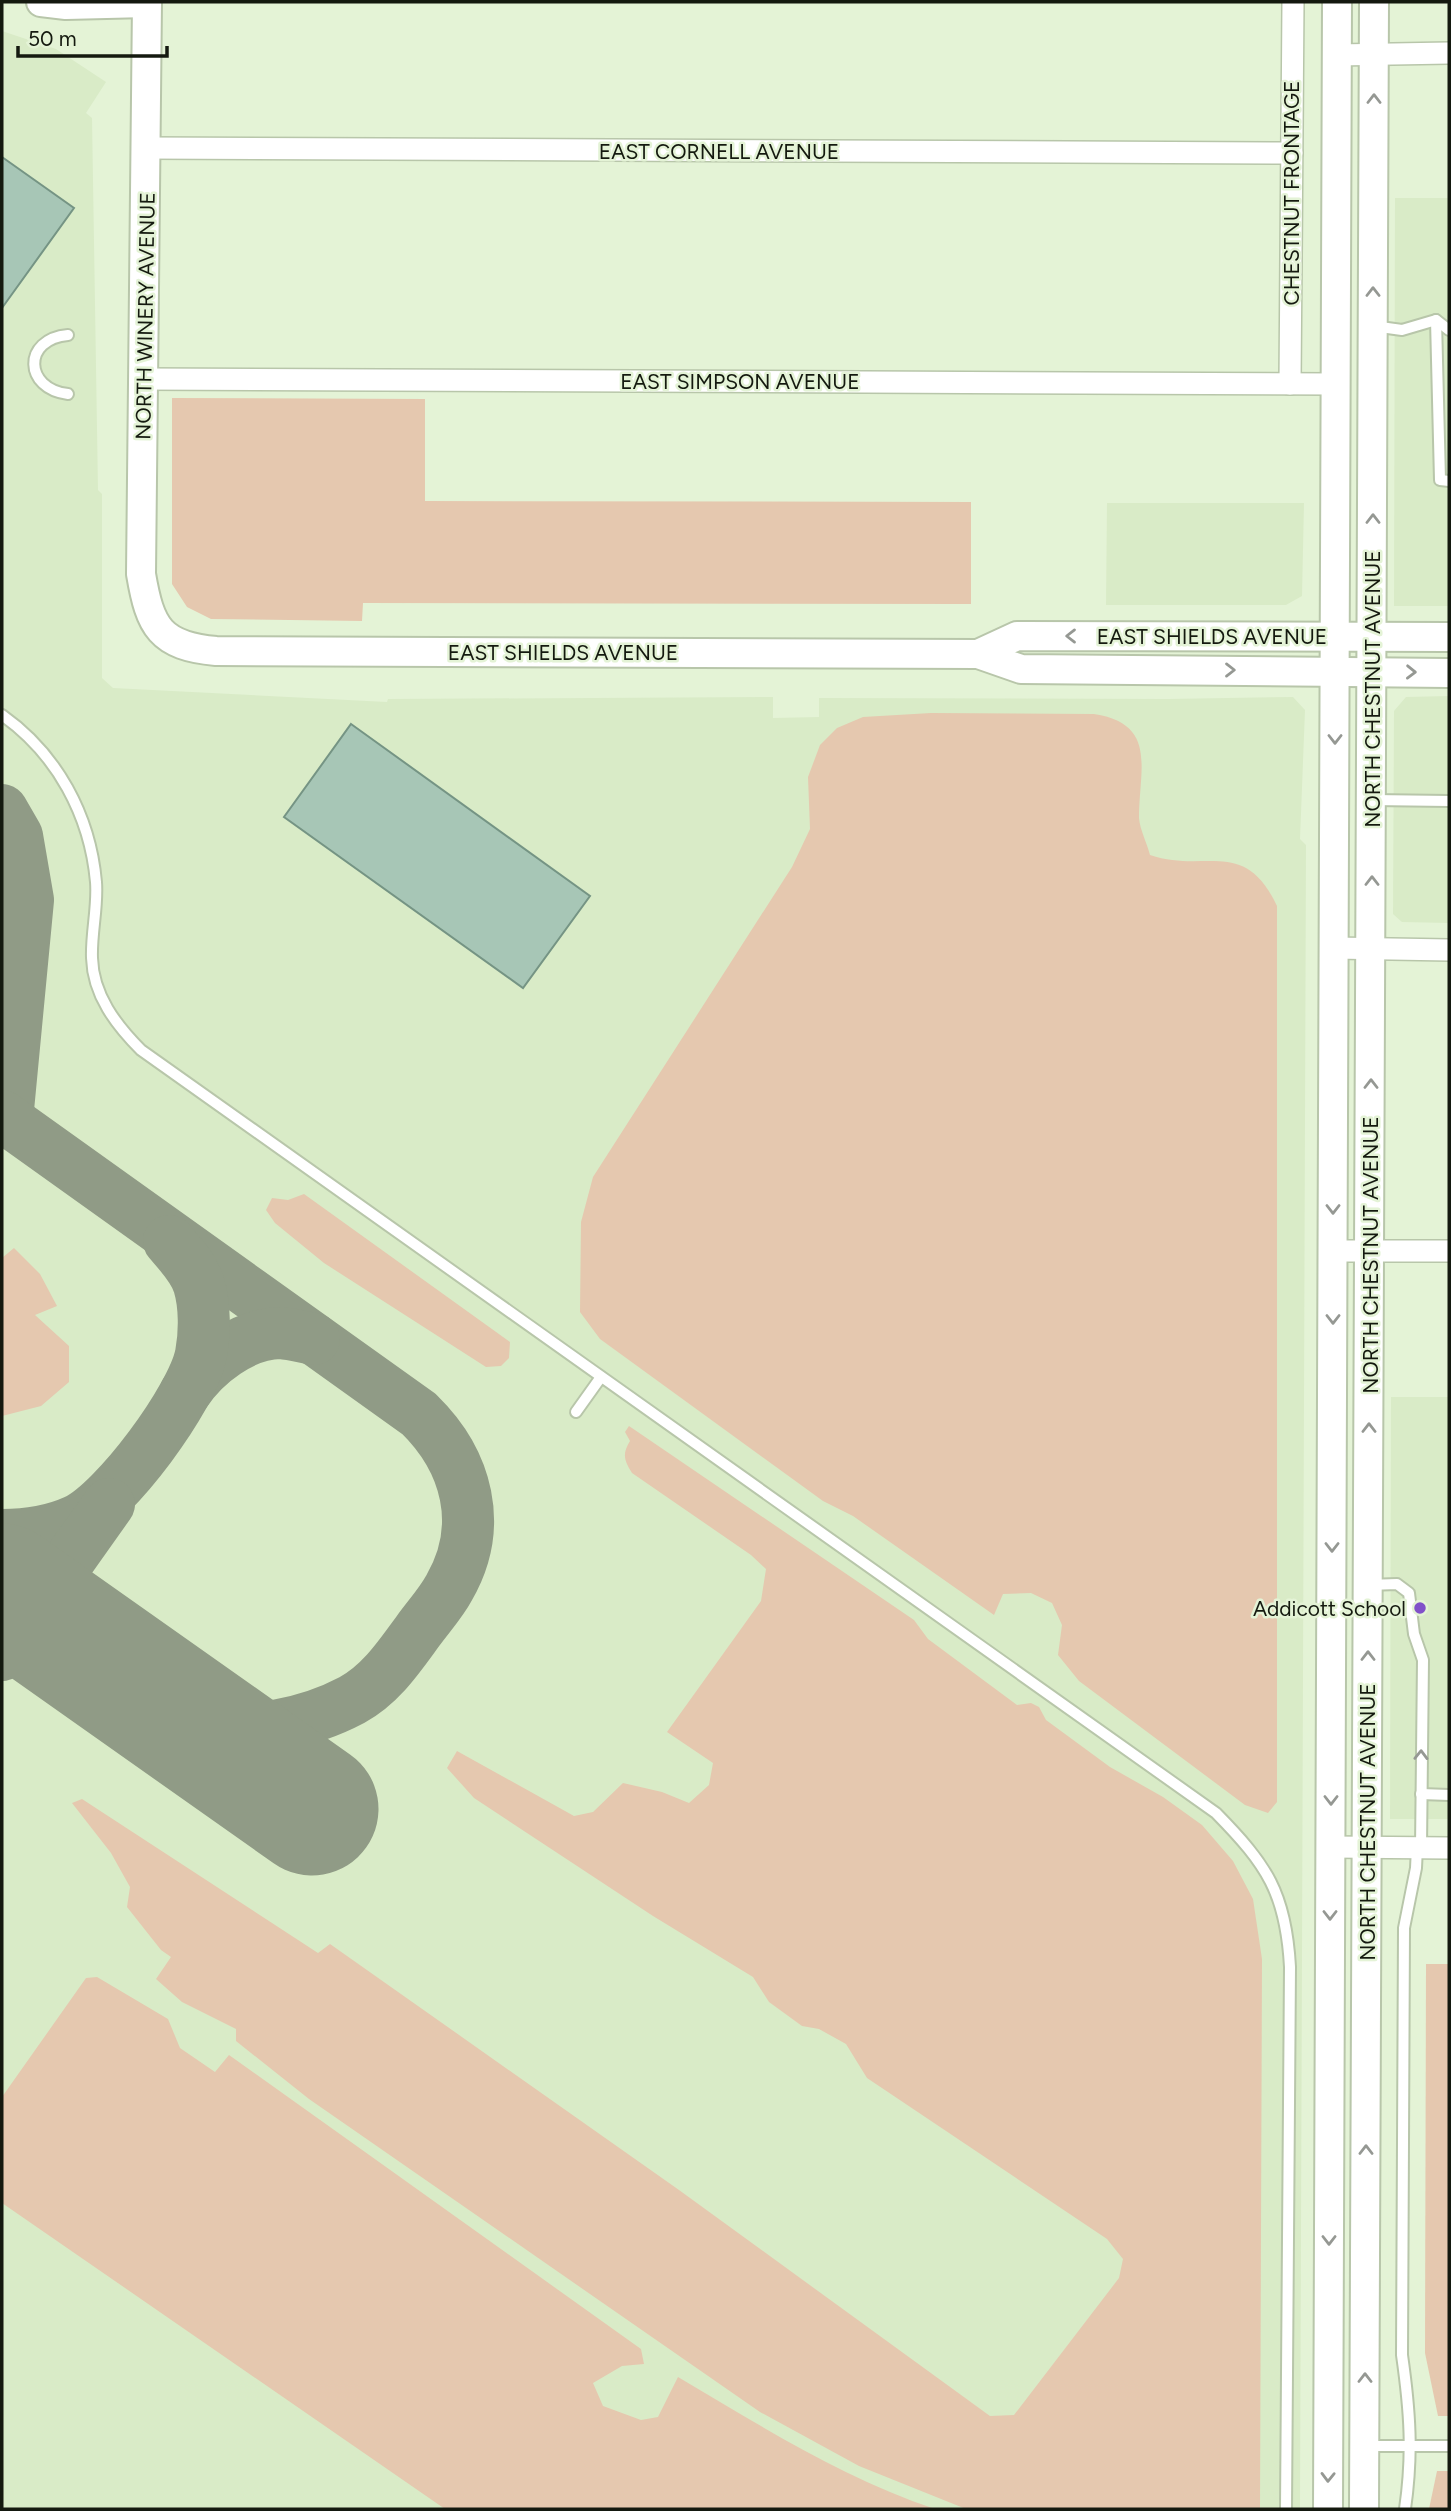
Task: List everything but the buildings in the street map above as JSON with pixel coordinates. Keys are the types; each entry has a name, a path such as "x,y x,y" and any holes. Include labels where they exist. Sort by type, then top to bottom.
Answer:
{"main road":[{"path":"41,2 66,5 147,3"},
{"name":"NORTH CHESTNUT AVENUE","path":"1328,2509 1337,2"},
{"name":"NORTH CHESTNUT AVENUE","path":"1364,2509 1374,2"},
{"name":"NORTH WINERY AVENUE","path":"147,3 141,574 146,602 156,627"},
{"path":"1338,144 1354,219 1353,313 1362,326 1373,326"},
{"name":"EAST SHIELDS AVENUE","path":"156,627 178,645 216,651 978,654 1021,669 1449,673"},
{"name":"EAST SHIELDS AVENUE","path":"978,654 1017,636 1449,637"},
{"path":"1328,2446 1364,2446"}],"street":[{"name":"CHESTNUT FRONTAGE","path":"1290,384 1293,2"},
{"path":"1337,55 1449,53"},
{"name":"EAST CORNELL AVENUE","path":"147,148 1292,153"},
{"name":"EAST SIMPSON AVENUE","path":"144,379 1337,384"},
{"path":"1335,948 1449,950"},
{"path":"1333,1251 1449,1251"},
{"path":"1330,1847 1449,1848"}],"lane":[{"path":"1373,326 1402,330 1436,320"},
{"path":"1436,320 1449,330"},
{"path":"1436,320 1440,480 1449,481"},
{"path":"68,335 52,336 38,346 33,362 36,376 48,388 68,394"},
{"path":"2,715 32,737 46,754 77,807 89,845 96,883 92,959 98,991 117,1027 141,1050 1216,1813 1246,1843 1270,1877 1280,1898 1288,1934 1290,1967 1286,2509"},
{"path":"1372,800 1449,801"},
{"path":"576,1412 601,1377"},
{"path":"1368,1585 1397,1584 1409,1593 1414,1634 1423,1660 1419,1847 1404,1941 1402,2355 1412,2423 1405,2509"},
{"path":"1421,1794 1449,1795"},
{"path":"1364,2446 1449,2446"}],"shaded area":[{"path":"2,31 56,49 106,82 86,113 92,118 98,490 102,494 102,678 113,688 387,702 388,699 773,697 773,718 819,717 819,698 1293,697 1305,710 1300,839 1306,845 1300,2509 2,2509"},
{"path":"1395,198 1449,198 1449,606 1394,606"},
{"path":"172,398 425,399 425,501 971,502 971,604 363,603 362,621 211,619 187,607 172,584"},
{"path":"1107,503 1304,503 1302,596 1286,605 1106,605"},
{"path":"1449,696 1449,923 1402,922 1393,914 1394,711 1406,697"},
{"path":"931,713 1094,714 1114,719 1128,728 1136,738 1140,751 1142,766 1139,818 1150,855 1170,860 1222,861 1237,864 1251,871 1264,884 1277,906 1277,1802 1268,1813 1245,1805 1079,1681 1058,1655 1062,1625 1052,1603 1031,1593 1003,1594 994,1615 853,1516 823,1501 600,1339 580,1312 581,1222 593,1177 792,867 810,829 808,777 820,745 837,728 863,717"},
{"path":"304,1194 510,1342 509,1358 501,1366 486,1367 324,1263 275,1223 266,1210 272,1198 288,1200"},
{"path":"14,1248 40,1274 57,1306 35,1315 69,1346 69,1382 41,1406 2,1416 2,1258"},
{"name":"Addicott School","path":"1391,1397 1449,1397 1449,1819 1390,1819"},
{"path":"629,1426 914,1620 928,1639 1017,1705 1031,1703 1039,1707 1046,1720 1110,1767 1163,1797 1202,1825 1233,1861 1253,1899 1262,1959 1260,2509 966,2509 859,2466 760,2412 309,2099 236,2041 236,2029 182,2002 156,1979 171,1957 161,1950 127,1907 130,1887 111,1853 72,1803 82,1799 318,1953 330,1944 679,2190 990,2416 1014,2415 1119,2278 1123,2259 1107,2239 867,2078 846,2044 819,2029 802,2026 769,2002 753,1977 653,1916 474,1798 447,1768 457,1751 574,1816 593,1812 623,1783 662,1792 689,1803 709,1785 713,1763 667,1732 761,1601 766,1569 751,1555 632,1473 625,1457 630,1441 625,1432"},
{"path":"1426,1964 1449,1964 1449,2416 1438,2416 1425,2353"},
{"path":"97,1977 168,2019 180,2048 215,2072 229,2055 641,2349 644,2364 622,2366 593,2383 603,2406 641,2420 658,2417 678,2377 835,2467 935,2509 445,2509 2,2203 2,2097 86,1978"},
{"path":"1437,2471 1449,2471 1449,2509 1429,2509"}],"taxiway":[{"path":"2,810 17,836 28,900 7,1120"},
{"path":"2,1116 419,1414 436,1432 449,1452 466,1495 466,1541 460,1565 449,1588 396,1660 372,1686 334,1709 276,1726 236,1730 196,1728"},
{"path":"2,1535 58,1527 75,1521 92,1510 130,1472 184,1396 201,1354 203,1310 197,1279 169,1241"},
{"path":"185,1393 214,1361 253,1338 281,1333 314,1339"},
{"path":"2,1655 109,1504"}],"runway":[{"path":"2,1590 312,1809"}],"place":[{"name":"Addicott School","path":"1420,1608"}]}
